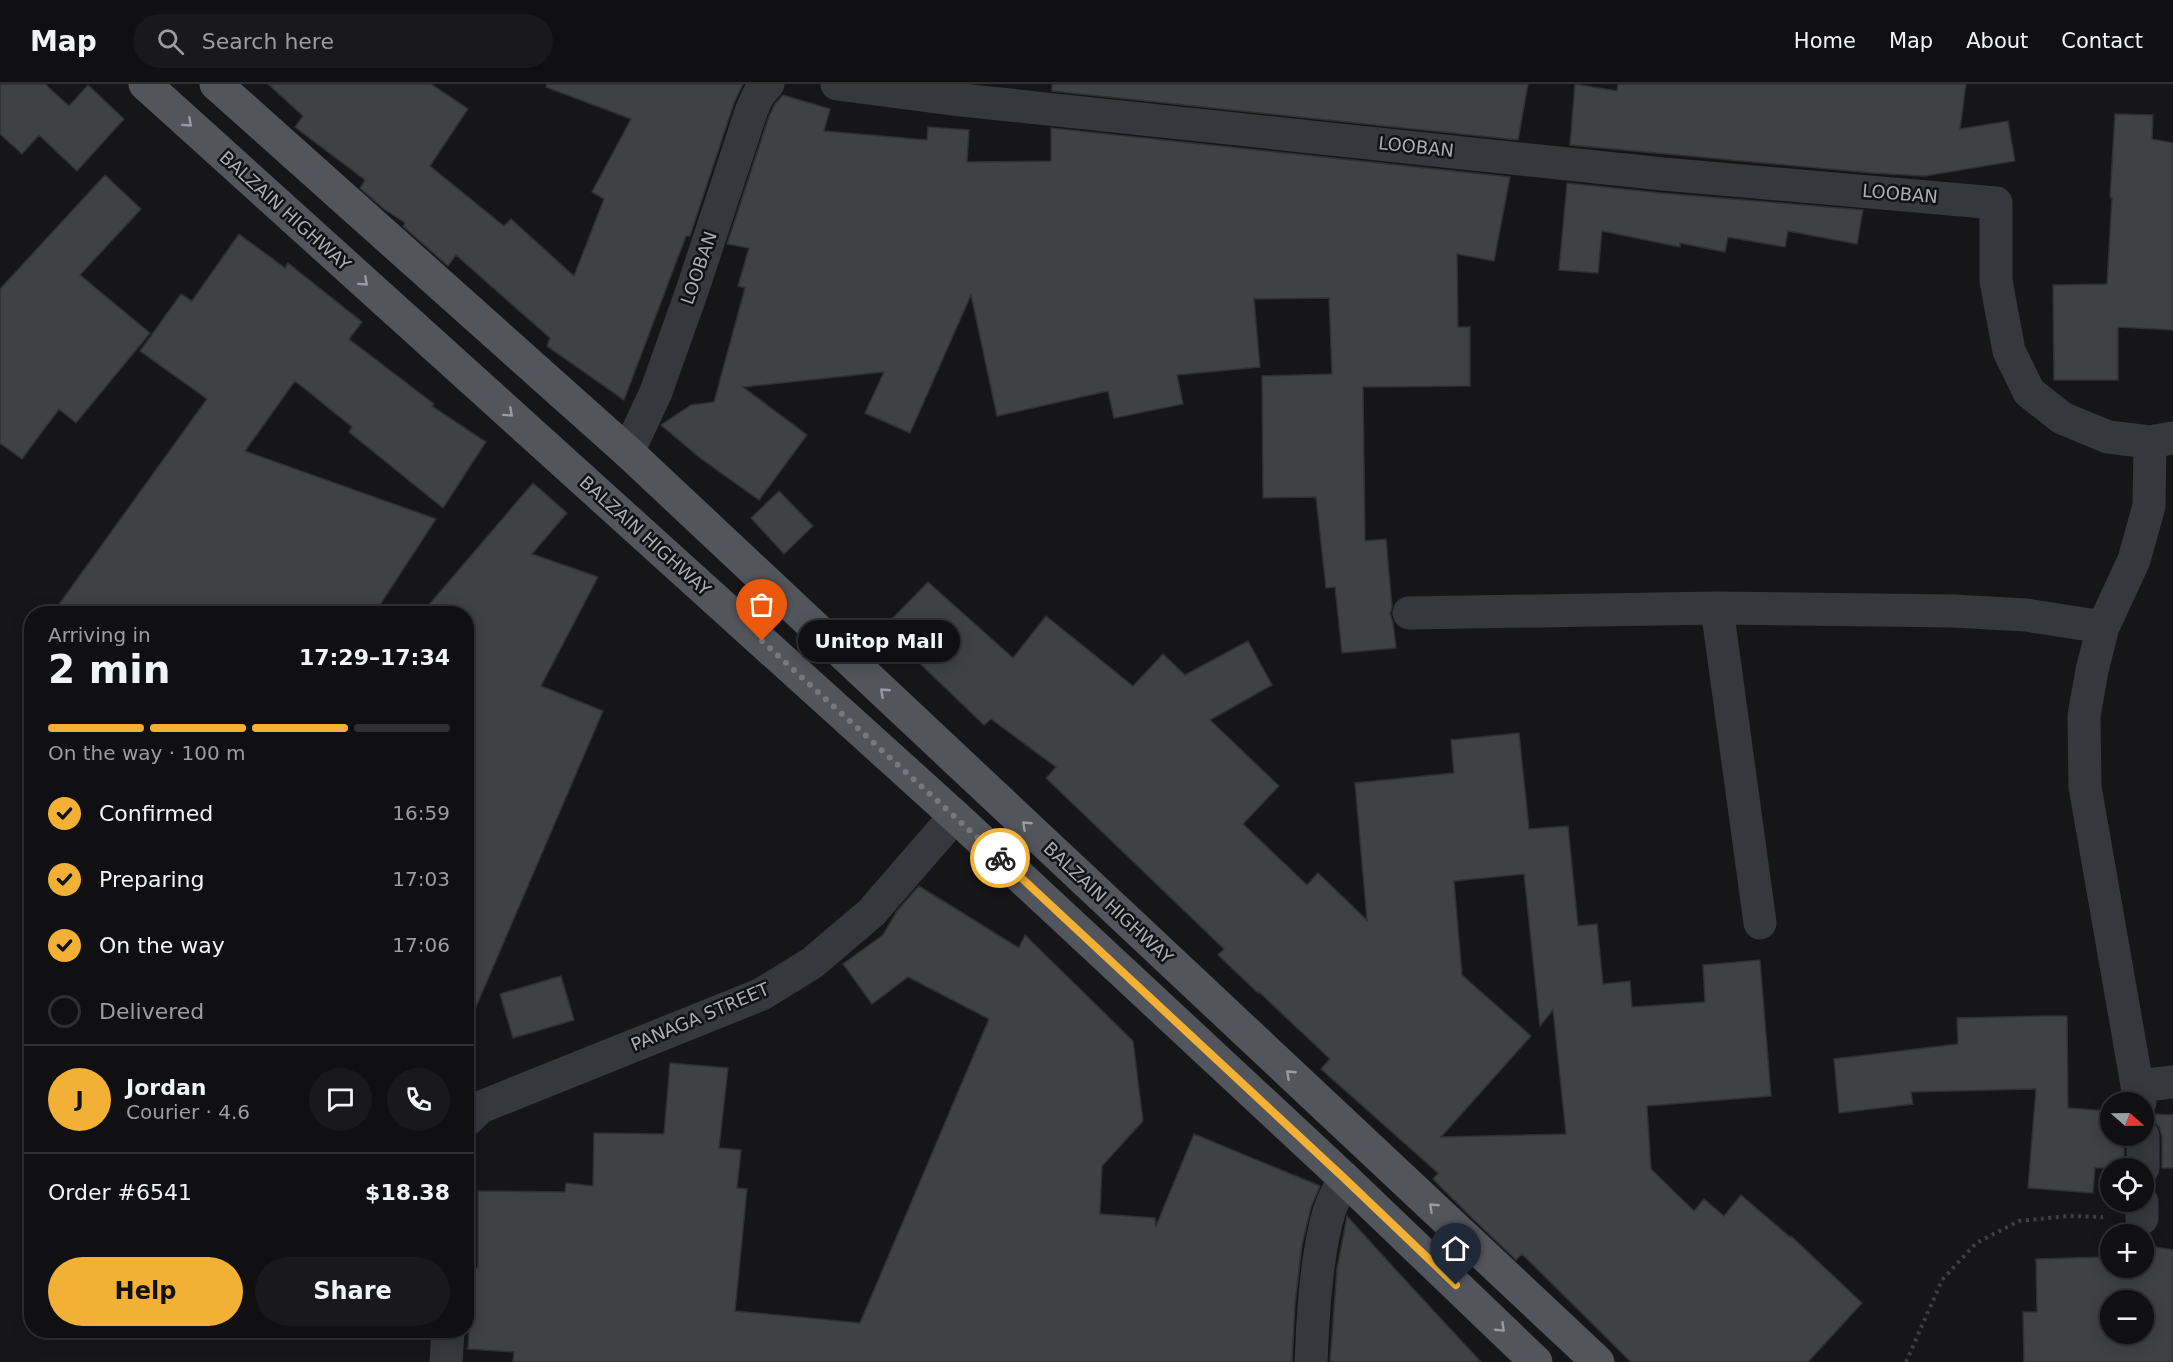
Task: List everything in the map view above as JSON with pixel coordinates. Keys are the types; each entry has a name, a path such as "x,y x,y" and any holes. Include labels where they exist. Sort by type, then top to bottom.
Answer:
{"main road":[{"name":"BALZAIN HIGHWAY","path":"145,84 955,816 1344,1178 1536,1362"},
{"name":"BALZAIN HIGHWAY","path":"216,84 627,452 1598,1362"}],"street":[{"name":"LOOBAN","path":"627,452 656,392 752,109 759,94 768,84"},
{"name":"LOOBAN","path":"837,84 952,99 1663,174 1996,203 1996,281 2009,351 2030,393 2062,418 2108,437 2161,440"},
{"path":"2139,1092 2085,787 2084,716 2103,627 2134,560 2149,506 2161,440"},
{"path":"1409,613 1717,608 1953,611 2026,615 2103,627"},
{"path":"1717,608 1760,923"},
{"name":"PANAGA STREET","path":"474,1114 481,1107 762,994 812,963 871,913 955,816"},
{"path":"2145,1092 2173,1082"},
{"path":"1311,1362 1314,1309 1323,1244 1329,1212 1344,1178"},
{"path":"446,1362 448,1338"}],"path":[{"path":"1906,1362 1942,1280 1976,1243 2019,1221 2117,1212"}],"building":[{"path":"0,84 45,84 69,106 88,85 124,119 77,171 39,135 22,154 0,134"},
{"path":"268,84 431,84 468,109 430,166 504,226 511,219 574,276 604,199 592,192 631,119 546,87 547,84 743,84 734,103 690,236 686,236 624,400 547,346 550,338 456,255 448,266 403,226 405,223 384,209 360,188 365,180 295,127 303,116"},
{"path":"1052,84 1528,84 1518,140 1052,91"},
{"path":"1575,84 1617,91 1618,84 1966,84 1960,129 2008,121 2015,161 1925,176 1570,145"},
{"path":"783,95 830,109 824,131 927,140 928,127 969,130 967,162 1051,161 1051,128 1510,177 1494,261 1457,254 1458,327 1470,327 1470,386 1363,387 1365,541 1386,539 1392,607 1390,614 1396,648 1342,653 1335,587 1326,588 1316,497 1263,498 1262,376 1332,374 1329,298 1254,299 1260,367 1177,375 1183,404 1114,418 1108,391 997,416 971,295 910,433 865,413 884,372 743,387 807,435 759,500 700,458 661,425 691,405 714,402 745,288 738,286 749,248 727,244 769,116"},
{"path":"2115,114 2153,115 2152,139 2173,143 2173,330 2118,327 2118,380 2054,380 2053,285 2107,284"},
{"path":"105,175 141,209 80,275 150,333 76,423 59,409 22,459 0,443 0,289"},
{"path":"1567,183 1863,210 1857,244 1788,231 1785,247 1728,237 1725,252 1680,243 1680,247 1602,231 1598,273 1559,270"},
{"path":"239,234 285,268 288,263 362,322 349,339 434,404 432,406 486,442 443,508 349,432 352,427 295,381 245,451 436,519 379,606 58,606 207,399 140,351 181,294 192,301"},
{"path":"533,483 567,513 532,554 598,577 541,686 603,711 474,1011 474,606 428,606"},
{"path":"779,491 813,526 784,554 751,518"},
{"path":"928,582 1013,658 1046,616 1133,686 1163,654 1185,675 1248,641 1272,685 1210,720 1279,786 1243,824 1307,885 1318,873 1367,920 1355,783 1454,773 1451,740 1519,733 1529,829 1568,826 1578,926 1597,924 1603,984 1630,981 1632,1007 1705,1002 1703,965 1760,960 1771,1096 1647,1106 1651,1169 1694,1211 1704,1199 1724,1216 1741,1195 1791,1236 1862,1303 1808,1362 1631,1362 1522,1254 1516,1260 1433,1179 1438,1173 1321,1069 1330,1059 1218,955 1224,949 1046,778 1056,767 991,719 984,725 883,628","holes":["1524,874 1540,1026 1553,1010 1566,1134 1441,1137 1531,1036 1462,975 1454,881"]},
{"path":"919,886 1019,948 1025,935 1133,1041 1143,1121 1102,1166 1100,1214 1155,1218 1156,1226 1194,1134 1320,1186 1311,1207 1302,1245 1295,1304 1292,1362 513,1362 514,1352 468,1349 469,1338 474,1338 474,1268 478,1268 478,1191 565,1192 566,1183 593,1186 594,1133 664,1134 670,1063 728,1068 719,1148 741,1150 737,1188 747,1189 735,1311 860,1323 989,1019 908,977 872,1004 843,964 883,935 897,911"},
{"path":"561,976 574,1020 513,1038 500,994"},
{"path":"2067,1016 2068,1108 2100,1110 2100,1146 2124,1146 2124,1158 2100,1158 2100,1168 2095,1168 2093,1193 2028,1188 2036,1089 1911,1092 1913,1104 1839,1113 1834,1059 1958,1044 1957,1018"},
{"path":"2154,1114 2173,1115 2173,1168 2162,1168 2162,1136 2154,1121"},
{"path":"1347,1216 1481,1362 1330,1362 1337,1269"},
{"path":"2154,1247 2173,1250 2173,1362 2024,1362 2023,1312 2037,1312 2036,1259 2100,1257 2100,1278 2154,1278"}],"way so far":[{"path":"762,641 1000,858"}],"place":[{"name":"Unitop Mall","path":"762,641"}],"route":[{"path":"1000,858 1456,1285"}]}
